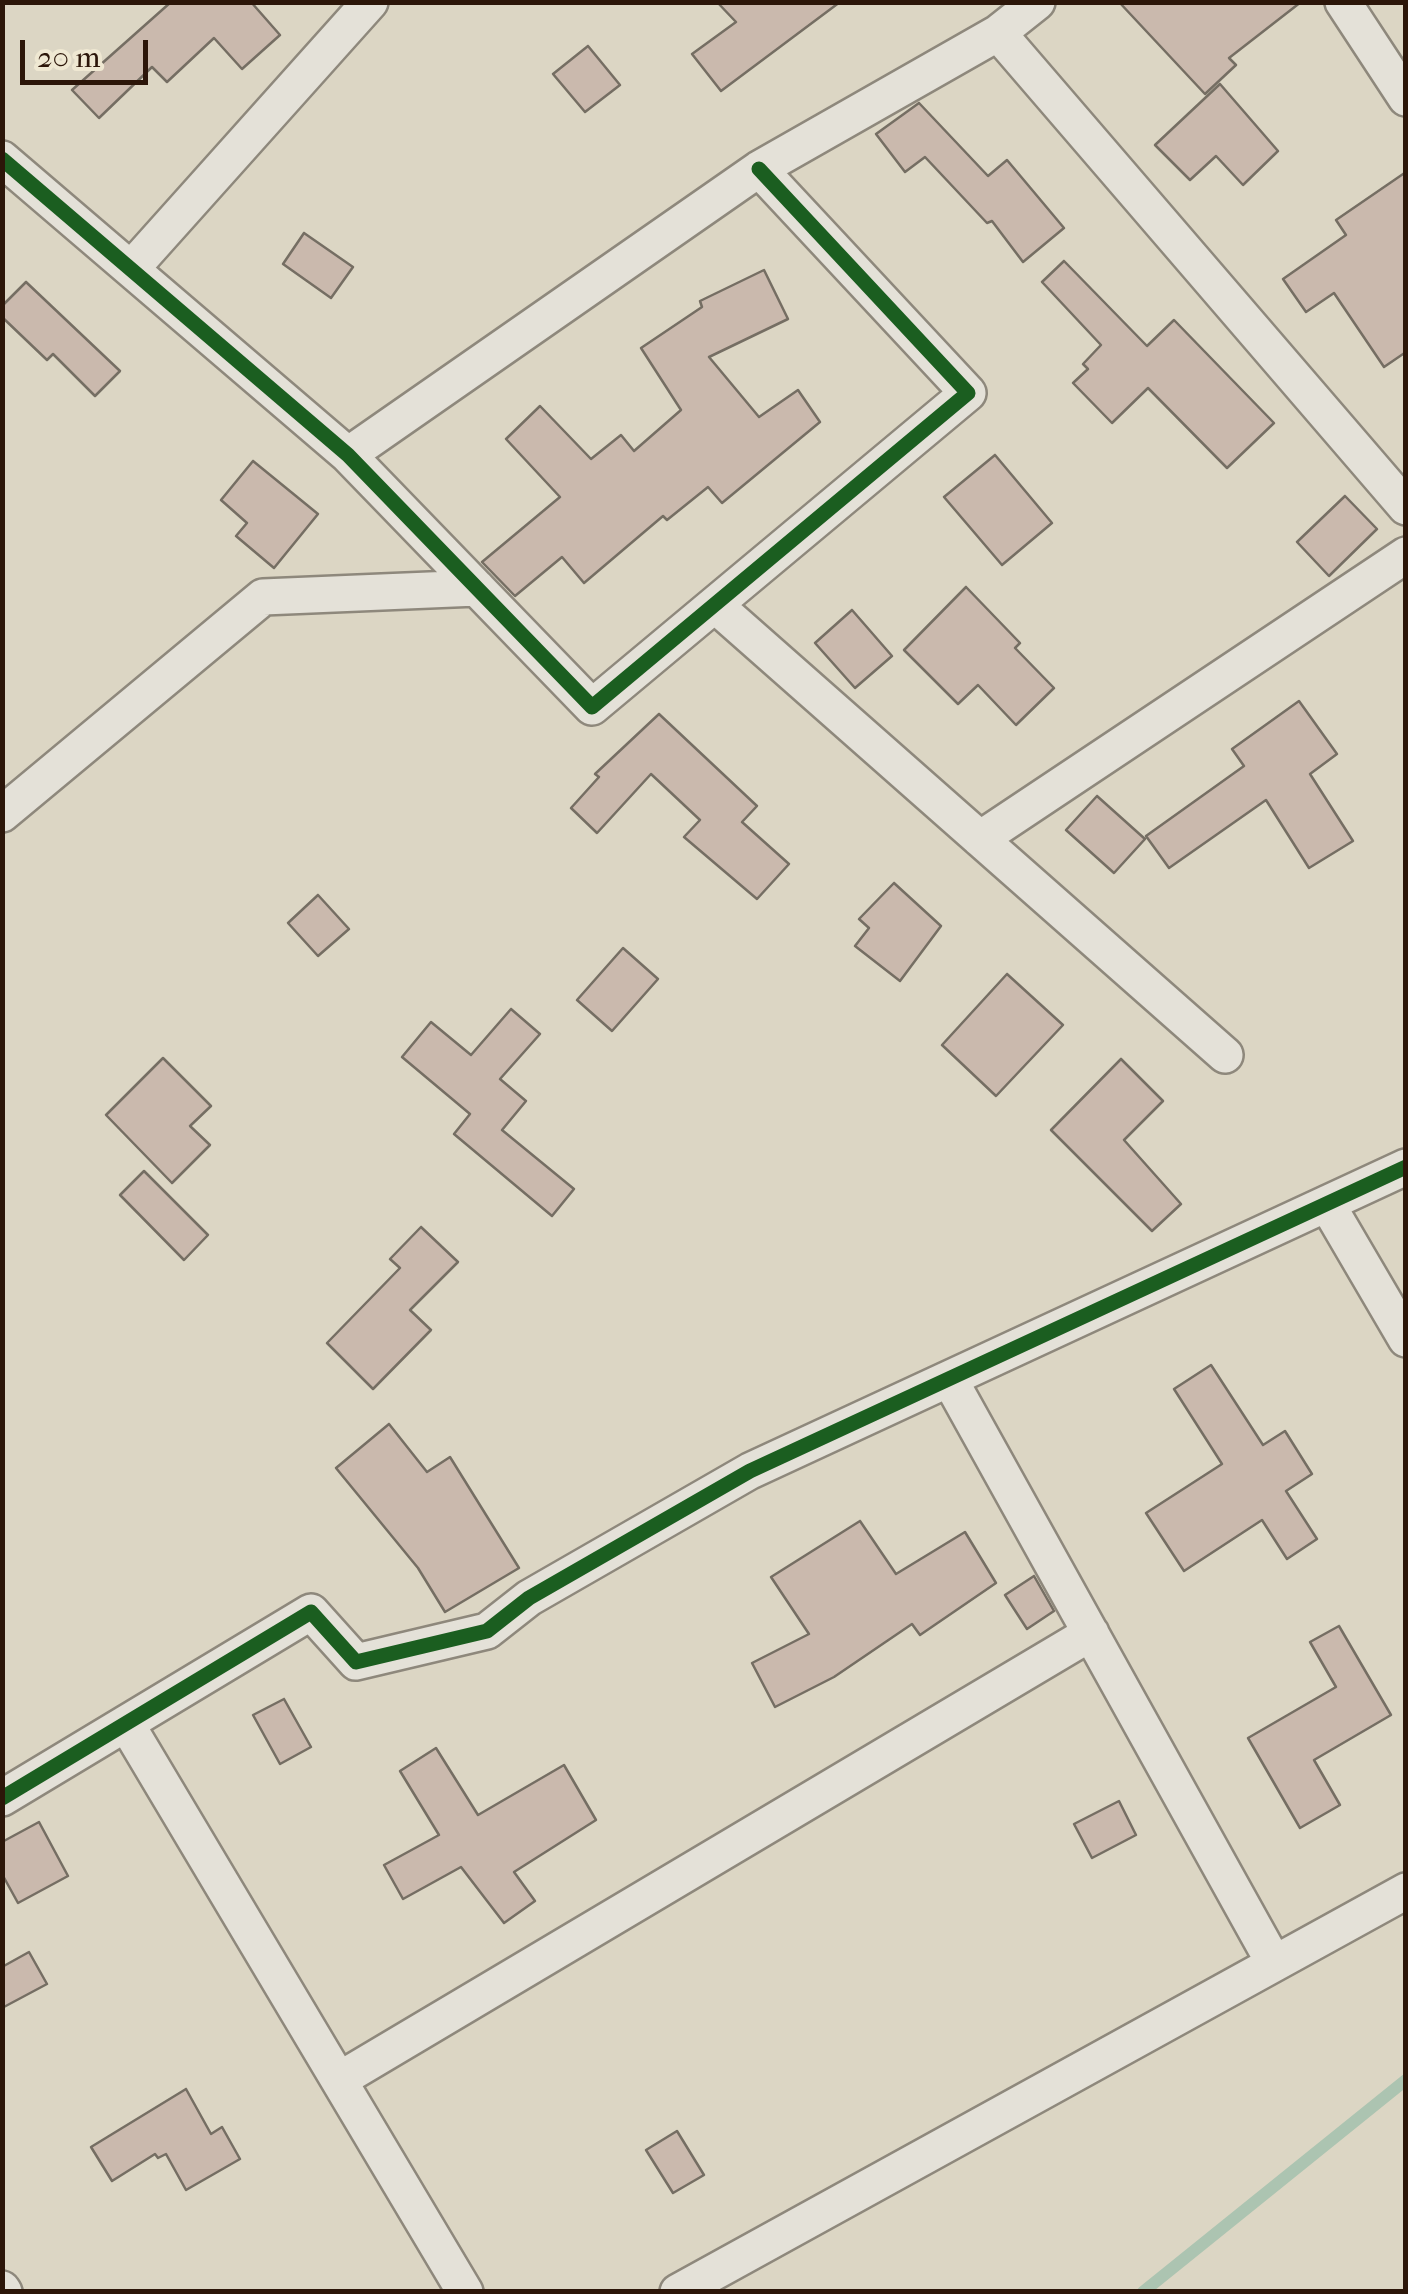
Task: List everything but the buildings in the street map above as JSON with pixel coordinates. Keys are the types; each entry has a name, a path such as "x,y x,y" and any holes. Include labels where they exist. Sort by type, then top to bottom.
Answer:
{"street":[{"path":"131,269 370,2"},
{"path":"348,455 759,169 998,33 1037,2"},
{"path":"1342,2 1406,98"},
{"path":"998,33 1406,507"},
{"path":"2,159 348,455 592,707 968,394 759,169"},
{"path":"980,840 1406,554"},
{"path":"2,814 262,598 477,588"},
{"path":"715,604 1224,1055"},
{"path":"2,1798 311,1612 356,1662 487,1631 529,1598 750,1471 950,1382 1406,1167"},
{"path":"1328,1204 1406,1339"},
{"path":"950,1382 1274,1964"},
{"path":"339,2080 1091,1634"},
{"path":"127,1725 466,2292"},
{"path":"678,2292 1406,1891"}],"waterway":[{"path":"1143,2292 1406,2080"}],"cycle path":[{"path":"2,159 348,455 592,707 968,393 759,169"},
{"path":"2,1798 311,1612 356,1662 487,1631 529,1598 750,1471 1406,1167"}]}
